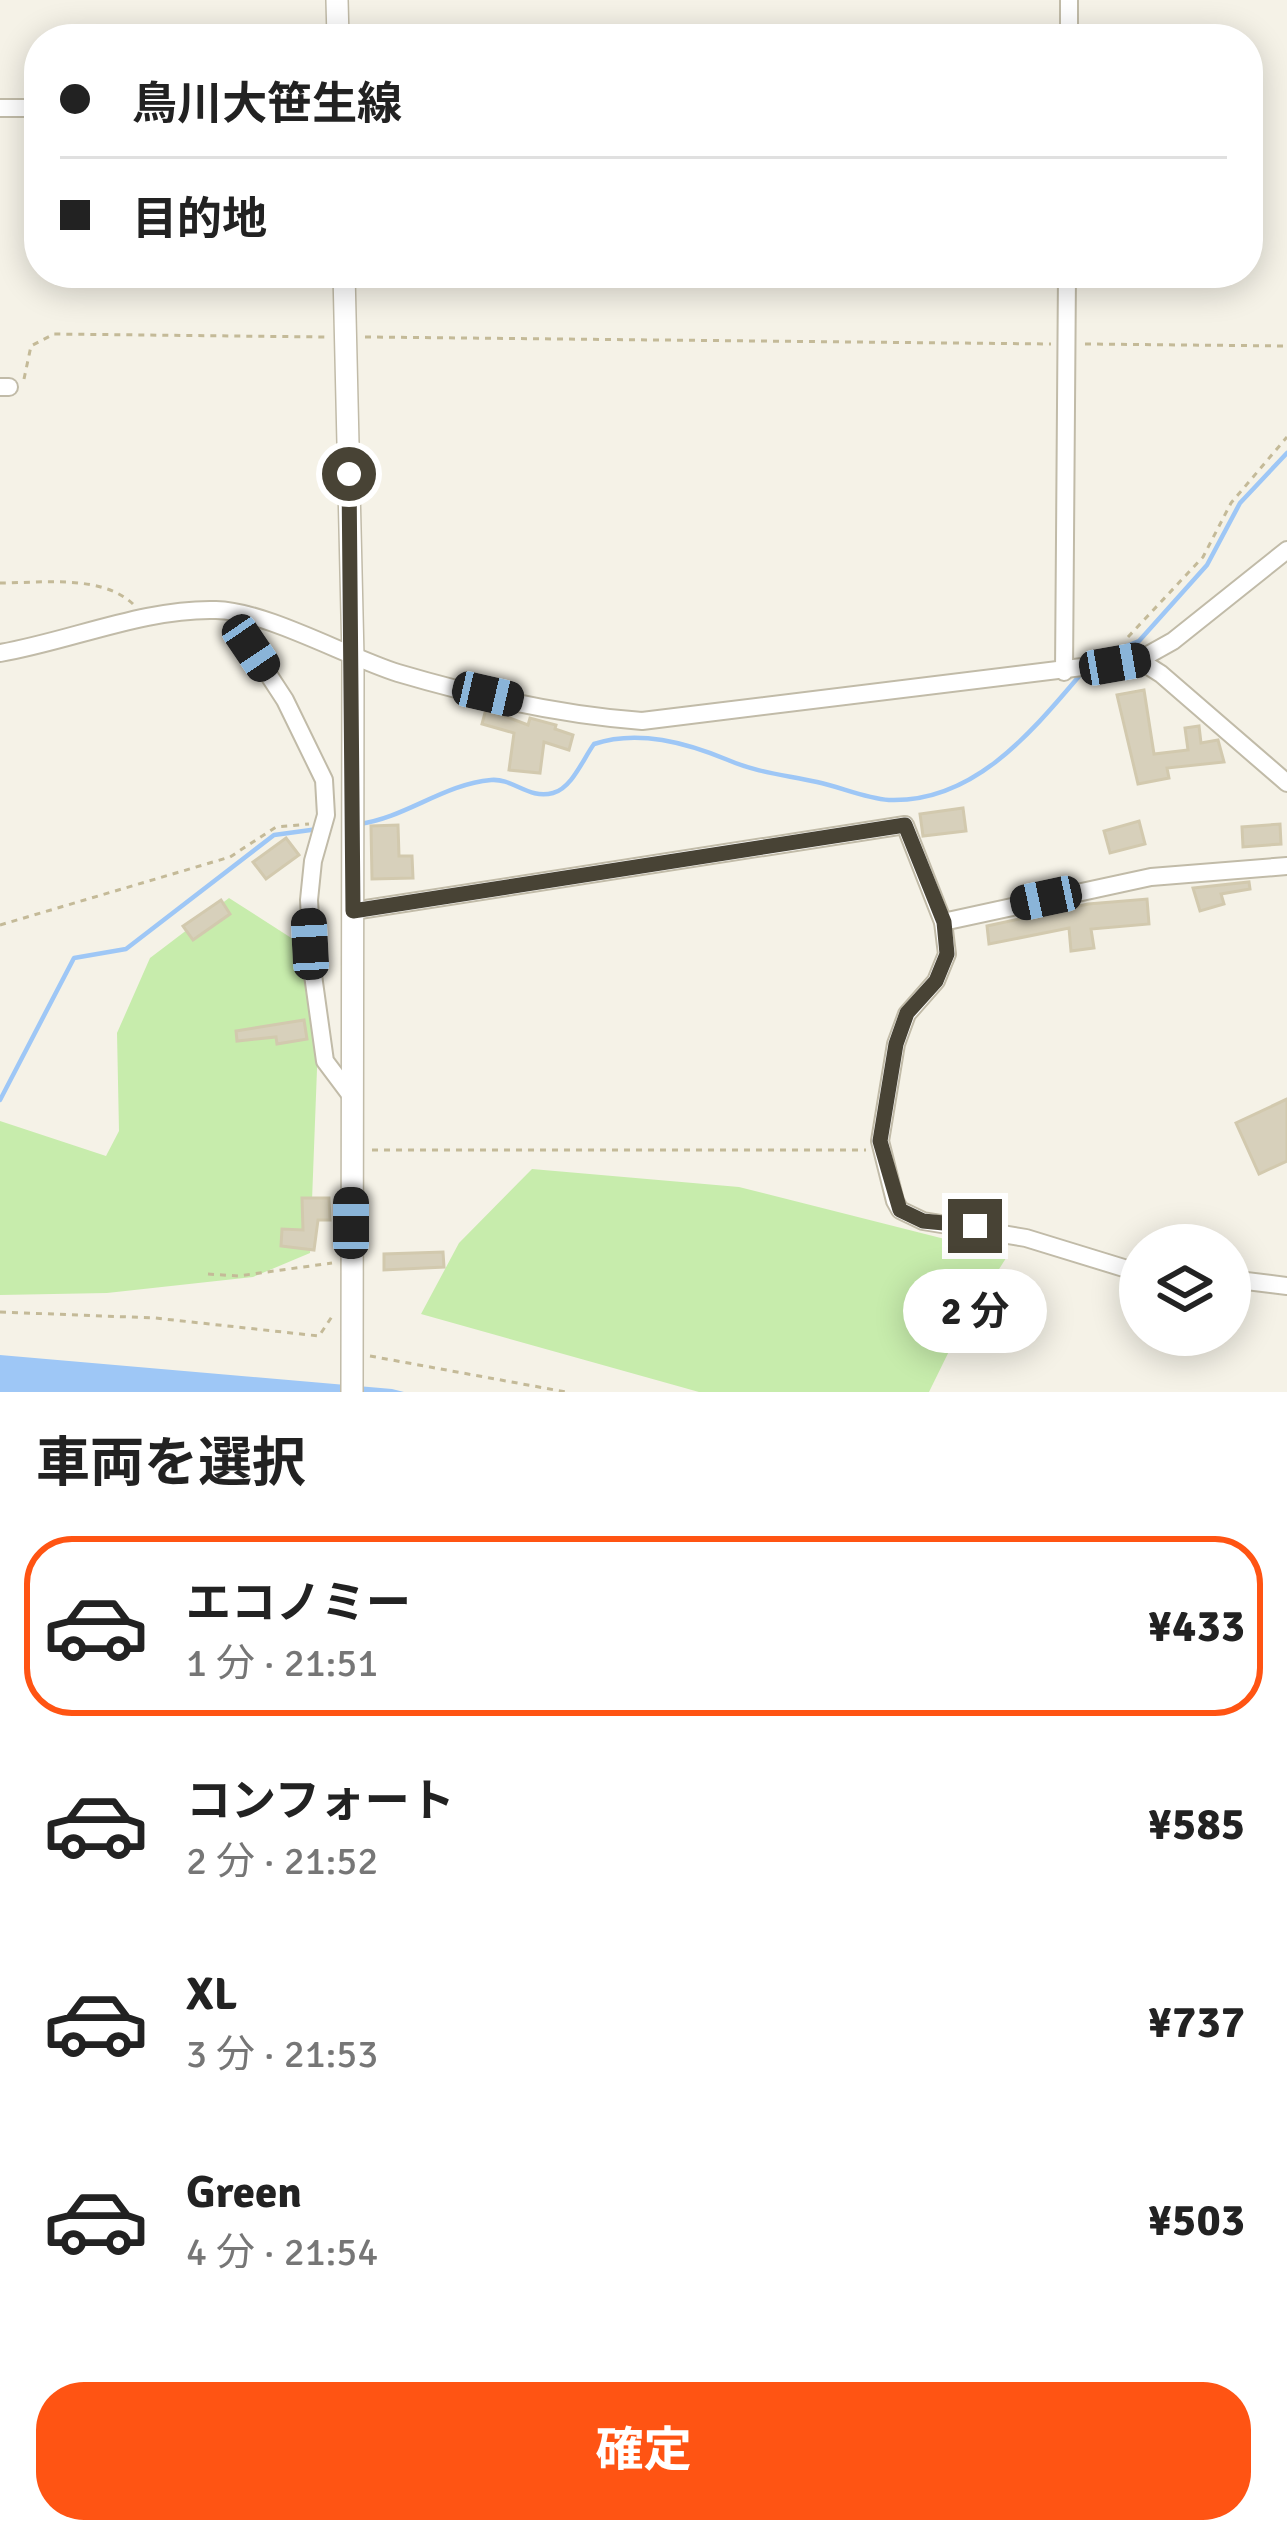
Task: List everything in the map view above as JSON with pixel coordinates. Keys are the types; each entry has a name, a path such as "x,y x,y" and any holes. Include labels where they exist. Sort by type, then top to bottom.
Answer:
{"street":[{"path":"344,288 353,657 352,1392"},
{"path":"1067,288 1076,670"},
{"path":"0,653 143,621 218,610 246,615 400,673 575,714 641,722 1139,660 1173,641 1287,550"},
{"path":"246,615 251,648 285,700 324,780 324,825 313,861 309,900 313,975 325,1061 352,1096"},
{"path":"1139,660 1287,783"},
{"path":"353,911 900,825 911,832 944,922 944,969 900,1028 881,1150 895,1201 909,1216 1026,1238 1119,1267"},
{"path":"944,922 1150,877 1287,866"},
{"path":"1251,1282 1287,1286"}],"path":[{"path":"4,387 23,380 35,340 54,334 1287,346"},
{"path":"1128,637 1203,557 1231,503 1287,437"},
{"path":"0,583 100,587 122,594 143,621"},
{"path":"0,925 230,857 276,827 324,825"},
{"path":"352,1150 881,1150"},
{"path":"208,1274 238,1276 336,1263 337,1278"},
{"path":"0,1312 154,1318 319,1336 335,1309"},
{"path":"352,1355 566,1392"}],"green space":[{"path":"229,898 296,941 318,1043 310,1253 253,1277 107,1293 0,1295 0,1121 106,1156 119,1131 117,1033 150,958"},
{"path":"532,1169 739,1187 1008,1255 956,1337 929,1392 699,1392 421,1314 459,1243"}],"water":[{"path":"0,1355 392,1389 404,1392 0,1392"}],"building":[{"path":"1144,690 1154,754 1188,750 1185,728 1199,726 1201,743 1218,740 1224,762 1167,768 1169,778 1138,784 1117,695"},
{"path":"486,709 528,725 530,718 556,725 555,729 573,735 569,750 544,742 540,773 509,770 514,733 482,724"},
{"path":"963,808 966,831 923,836 920,814"},
{"path":"1139,821 1145,844 1110,853 1104,831"},
{"path":"1280,824 1281,844 1243,847 1242,827"},
{"path":"398,825 399,856 412,856 413,878 372,879 371,826"},
{"path":"286,838 299,855 266,879 253,862"},
{"path":"1249,882 1250,889 1221,894 1224,904 1200,911 1193,888"},
{"path":"1147,899 1149,924 1091,929 1094,948 1071,951 1069,928 989,944 987,926 1088,904"},
{"path":"221,900 230,914 193,940 183,926"},
{"path":"304,1020 307,1039 277,1044 276,1037 237,1041 236,1031"},
{"path":"1287,1099 1287,1161 1259,1174 1236,1123"},
{"path":"302,1198 329,1198 330,1220 318,1220 314,1250 281,1246 282,1229 303,1230"},
{"path":"443,1252 444,1267 384,1270 384,1254"}],"waterway":[{"path":"1097,658 1139,641 1207,565 1240,503 1287,453"},
{"path":"359,824 491,780 536,794 553,793 571,779 594,744 628,738 679,744 750,768 871,797 919,798 947,790 997,761 1081,674"},
{"path":"0,1100 74,958 126,949 274,835 318,829"}],"route":[{"path":"349,474 353,911 905,825 944,922 947,954 944,969 900,1028 881,1153 900,1210 923,1221 975,1226"}]}
